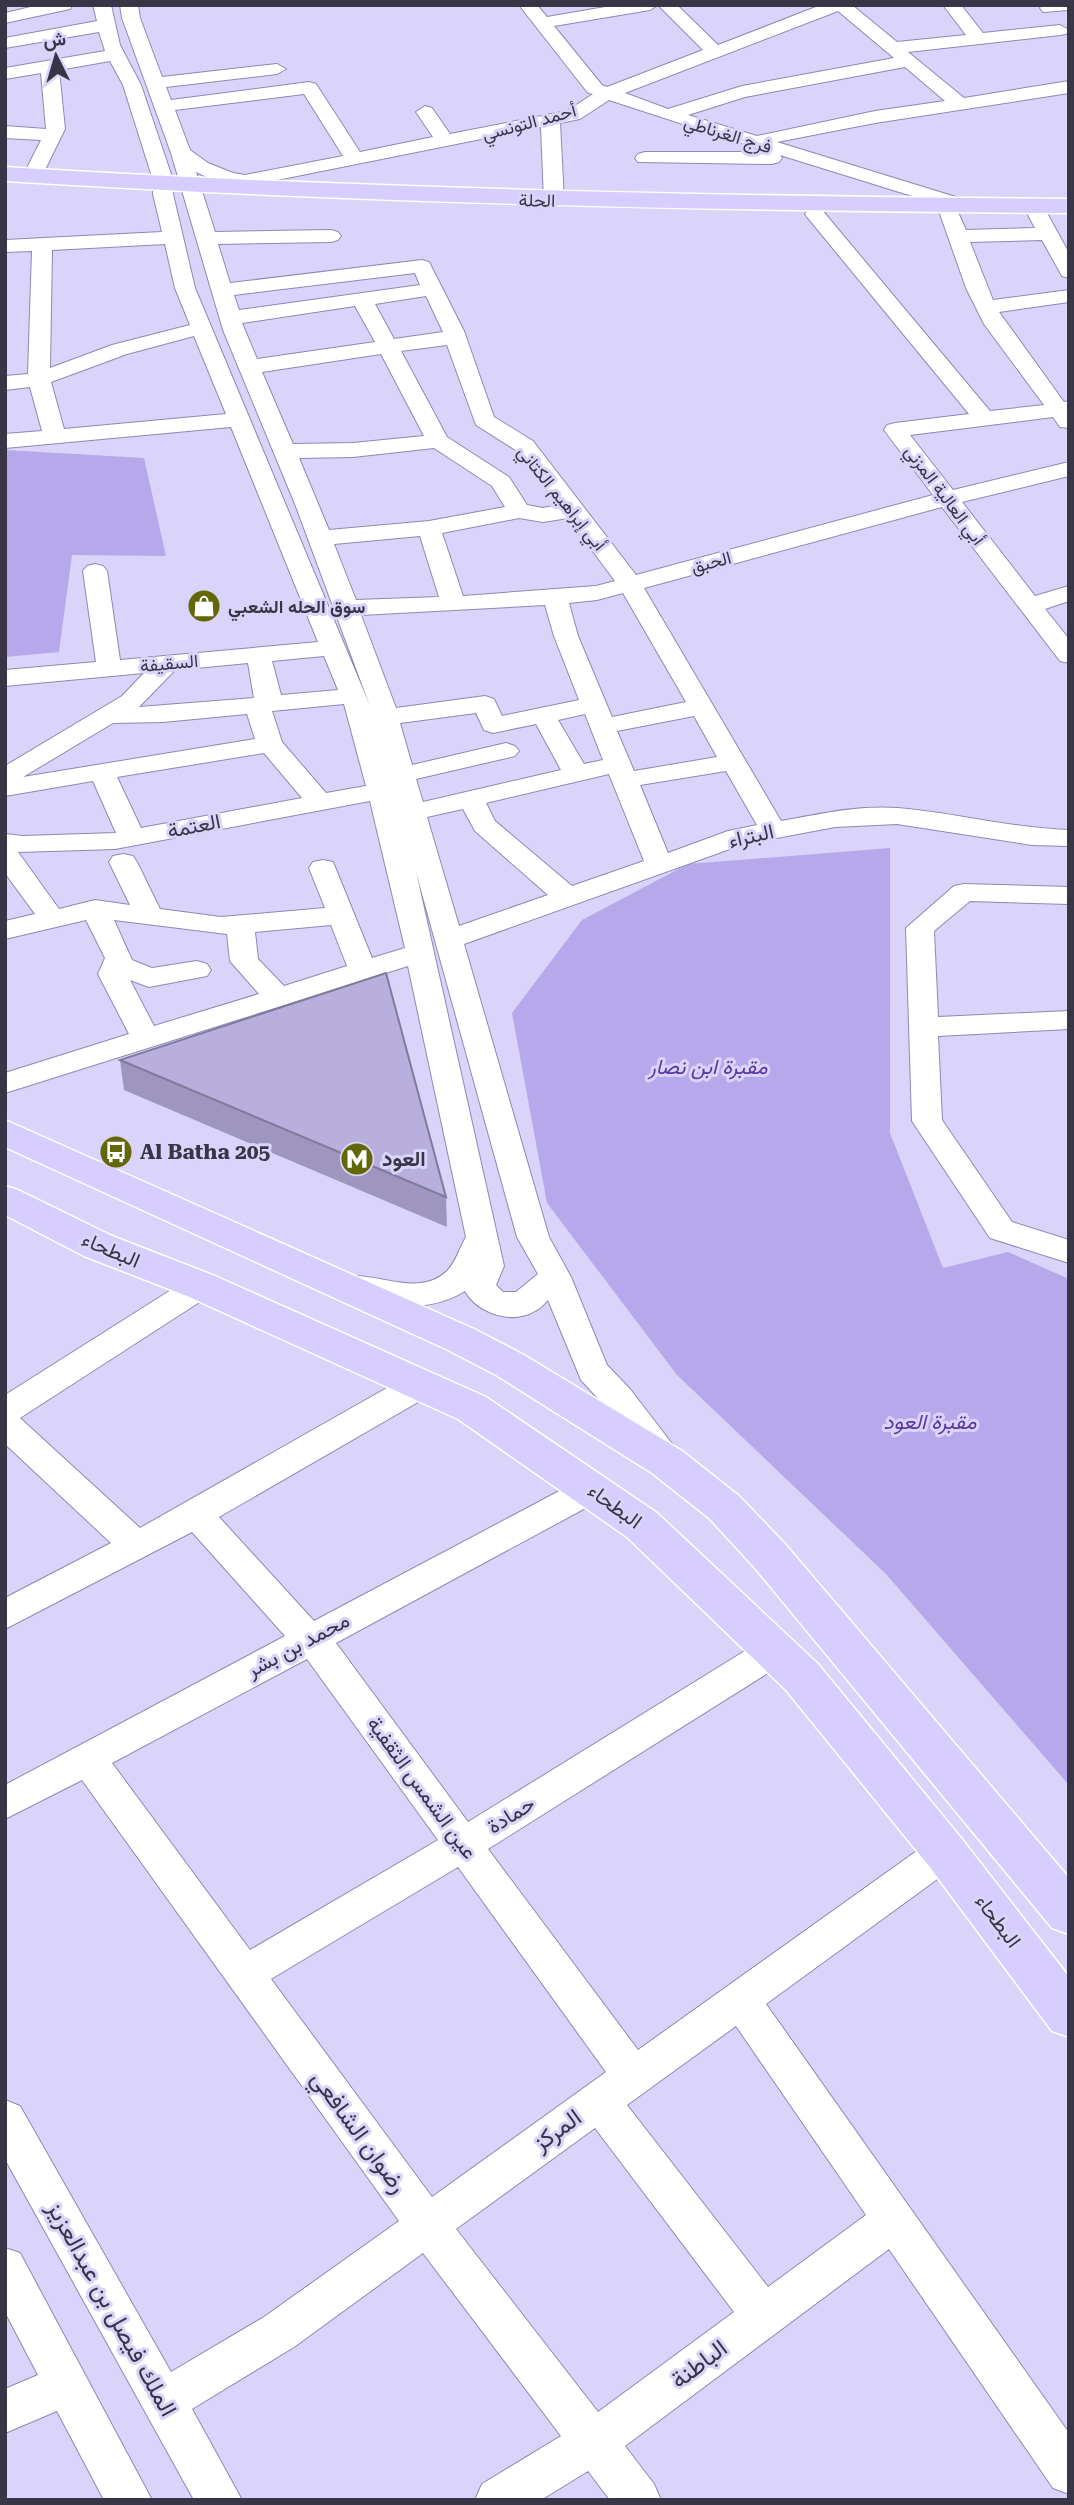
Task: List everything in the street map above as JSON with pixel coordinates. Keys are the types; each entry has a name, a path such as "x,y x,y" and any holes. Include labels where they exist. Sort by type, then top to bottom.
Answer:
{"main road":[{"name":"الحلة","path":"5,174 192,190 501,207 958,218 1057,212"},
{"name":"الحلة","path":"5,185 164,188"},
{"name":"الحلة","path":"192,190 554,200 958,218"},
{"path":"5,1132 341,1284 510,1364 667,1462 724,1507 770,1556 1069,1913"},
{"name":"البطحاء","path":"5,1199 99,1246 201,1286 472,1408 642,1525 802,1677 945,1852 1069,2015"}],"street":[{"path":"5,18 64,5"},
{"path":"129,5 131,18 181,153 230,318 320,538 385,717 402,872 488,1266 479,1288 495,1303 523,1304 555,1277"},
{"name":"فرج الغرناطي","path":"528,5 594,89 805,158 958,218"},
{"path":"542,23 650,5"},
{"path":"667,5 707,55 742,92"},
{"path":"840,5 960,104"},
{"name":"أحمد التونسي","path":"245,181 573,115 606,94 840,5"},
{"path":"952,5 978,39"},
{"path":"893,48 978,39 1066,42 1049,6 1069,5"},
{"path":"5,43 104,15 117,55 132,85 164,188 185,288 353,696 391,783 412,813 533,1237 555,1277 593,1371 618,1398 667,1462"},
{"path":"5,91 117,55"},
{"path":"668,115 742,92 908,61"},
{"path":"159,94 277,69"},
{"path":"5,74 52,74"},
{"path":"33,176 56,129 52,74"},
{"path":"757,143 776,136 1069,87"},
{"path":"159,94 309,88 355,160"},
{"path":"425,112 446,142"},
{"path":"550,120 554,200"},
{"path":"5,132 53,135"},
{"path":"181,153 205,171 245,181 317,192"},
{"path":"645,158 805,158"},
{"path":"1057,212 1069,272"},
{"path":"815,214 985,419"},
{"path":"958,218 976,288 995,324 1065,414"},
{"path":"206,237 331,236"},
{"path":"5,246 173,238"},
{"path":"42,245 39,379 55,436"},
{"name":"أبي إبراهيم الكتاني","path":"222,290 422,266 455,337 484,420 525,446 630,584 773,831"},
{"path":"230,318 433,289"},
{"path":"986,307 1069,296"},
{"path":"362,299 438,441 501,482 519,511"},
{"path":"5,383 67,372 109,353 202,328"},
{"path":"250,367 455,337"},
{"name":"أبي العالية المزني","path":"1065,414 895,429 1068,654"},
{"path":"5,441 240,419"},
{"path":"285,451 353,450 438,441"},
{"name":"الحبق","path":"346,608 597,593 948,498 1069,469"},
{"path":"320,538 429,528 519,511 543,515 573,510"},
{"path":"429,528 453,603"},
{"path":"95,571 109,668"},
{"path":"1030,606 1069,593"},
{"path":"555,597 566,636 659,865"},
{"name":"السقيفة","path":"5,678 333,648"},
{"path":"257,655 269,699 258,707"},
{"path":"5,777 131,701 168,663"},
{"path":"82,671 99,719"},
{"path":"99,719 258,707 353,696"},
{"path":"385,717 485,704 506,751 541,783"},
{"path":"258,707 270,744 319,802"},
{"path":"493,725 543,715 599,715 701,707"},
{"path":"163,714 170,762"},
{"path":"543,715 577,775"},
{"path":"5,788 270,744"},
{"name":"العتمة","path":"5,842 102,842 128,850 506,751"},
{"path":"412,813 577,775 733,762"},
{"path":"102,772 150,917"},
{"path":"471,799 484,825 568,897"},
{"name":"البتراء","path":"447,940 738,837 835,819 897,816 1032,837 1069,838"},
{"path":"5,853 52,919"},
{"path":"323,868 363,971"},
{"path":"1069,896 964,892 920,929 927,1121 1001,1230 1069,1252"},
{"path":"95,909 119,958 112,974 146,1039"},
{"path":"5,930 95,909 221,926 341,915"},
{"path":"240,925 244,961 278,997"},
{"path":"5,1083 419,953"},
{"path":"117,964 149,978 197,970"},
{"path":"924,1027 1069,1020"},
{"path":"341,1284 416,1295 453,1286 463,1278 473,1261 481,1233"},
{"path":"5,1411 201,1286"},
{"path":"11,1603 137,1546 420,1385"},
{"path":"5,1424 137,1546"},
{"name":"محمد بن بشر","path":"5,1803 592,1489"},
{"name":"عين الشمس الثقفية","path":"196,1514 302,1631 312,1638 633,2076"},
{"name":"حمادة","path":"244,1974 464,1844 774,1651"},
{"name":"رضوان الشافعي","path":"88,1759 427,2225 638,2500"},
{"name":"المركز","path":"164,2401 279,2332 945,1852"},
{"path":"740,1999 1069,2472"},
{"path":"599,2101 762,2316"},
{"name":"الملك فيصل بن عبدالعزيز","path":"5,2119 219,2500"},
{"name":"الباطنة","path":"498,2500 594,2442 894,2220"},
{"path":"5,2268 129,2500"},
{"path":"5,2411 66,2385"}],"green space":[{"path":"5,450 144,458 166,556 72,555 59,652 5,657"},
{"name":"مقبرة ابن نصار","path":"890,848 890,1133 943,1268 1008,1252 1069,1279 1069,1785 886,1574 677,1375 547,1203 512,1013 582,920 688,864"}],"building":[{"name":"العود","path":"386,973 446,1197 120,1060"}],"place":[{"name":"سوق الحله الشعبي","path":"204,606"},
{"name":"Al Batha 205","path":"116,1152"},
{"name":"العود","path":"357,1159"}],"park label":[{"name":"مقبرة العود","path":"930,1422"}]}
